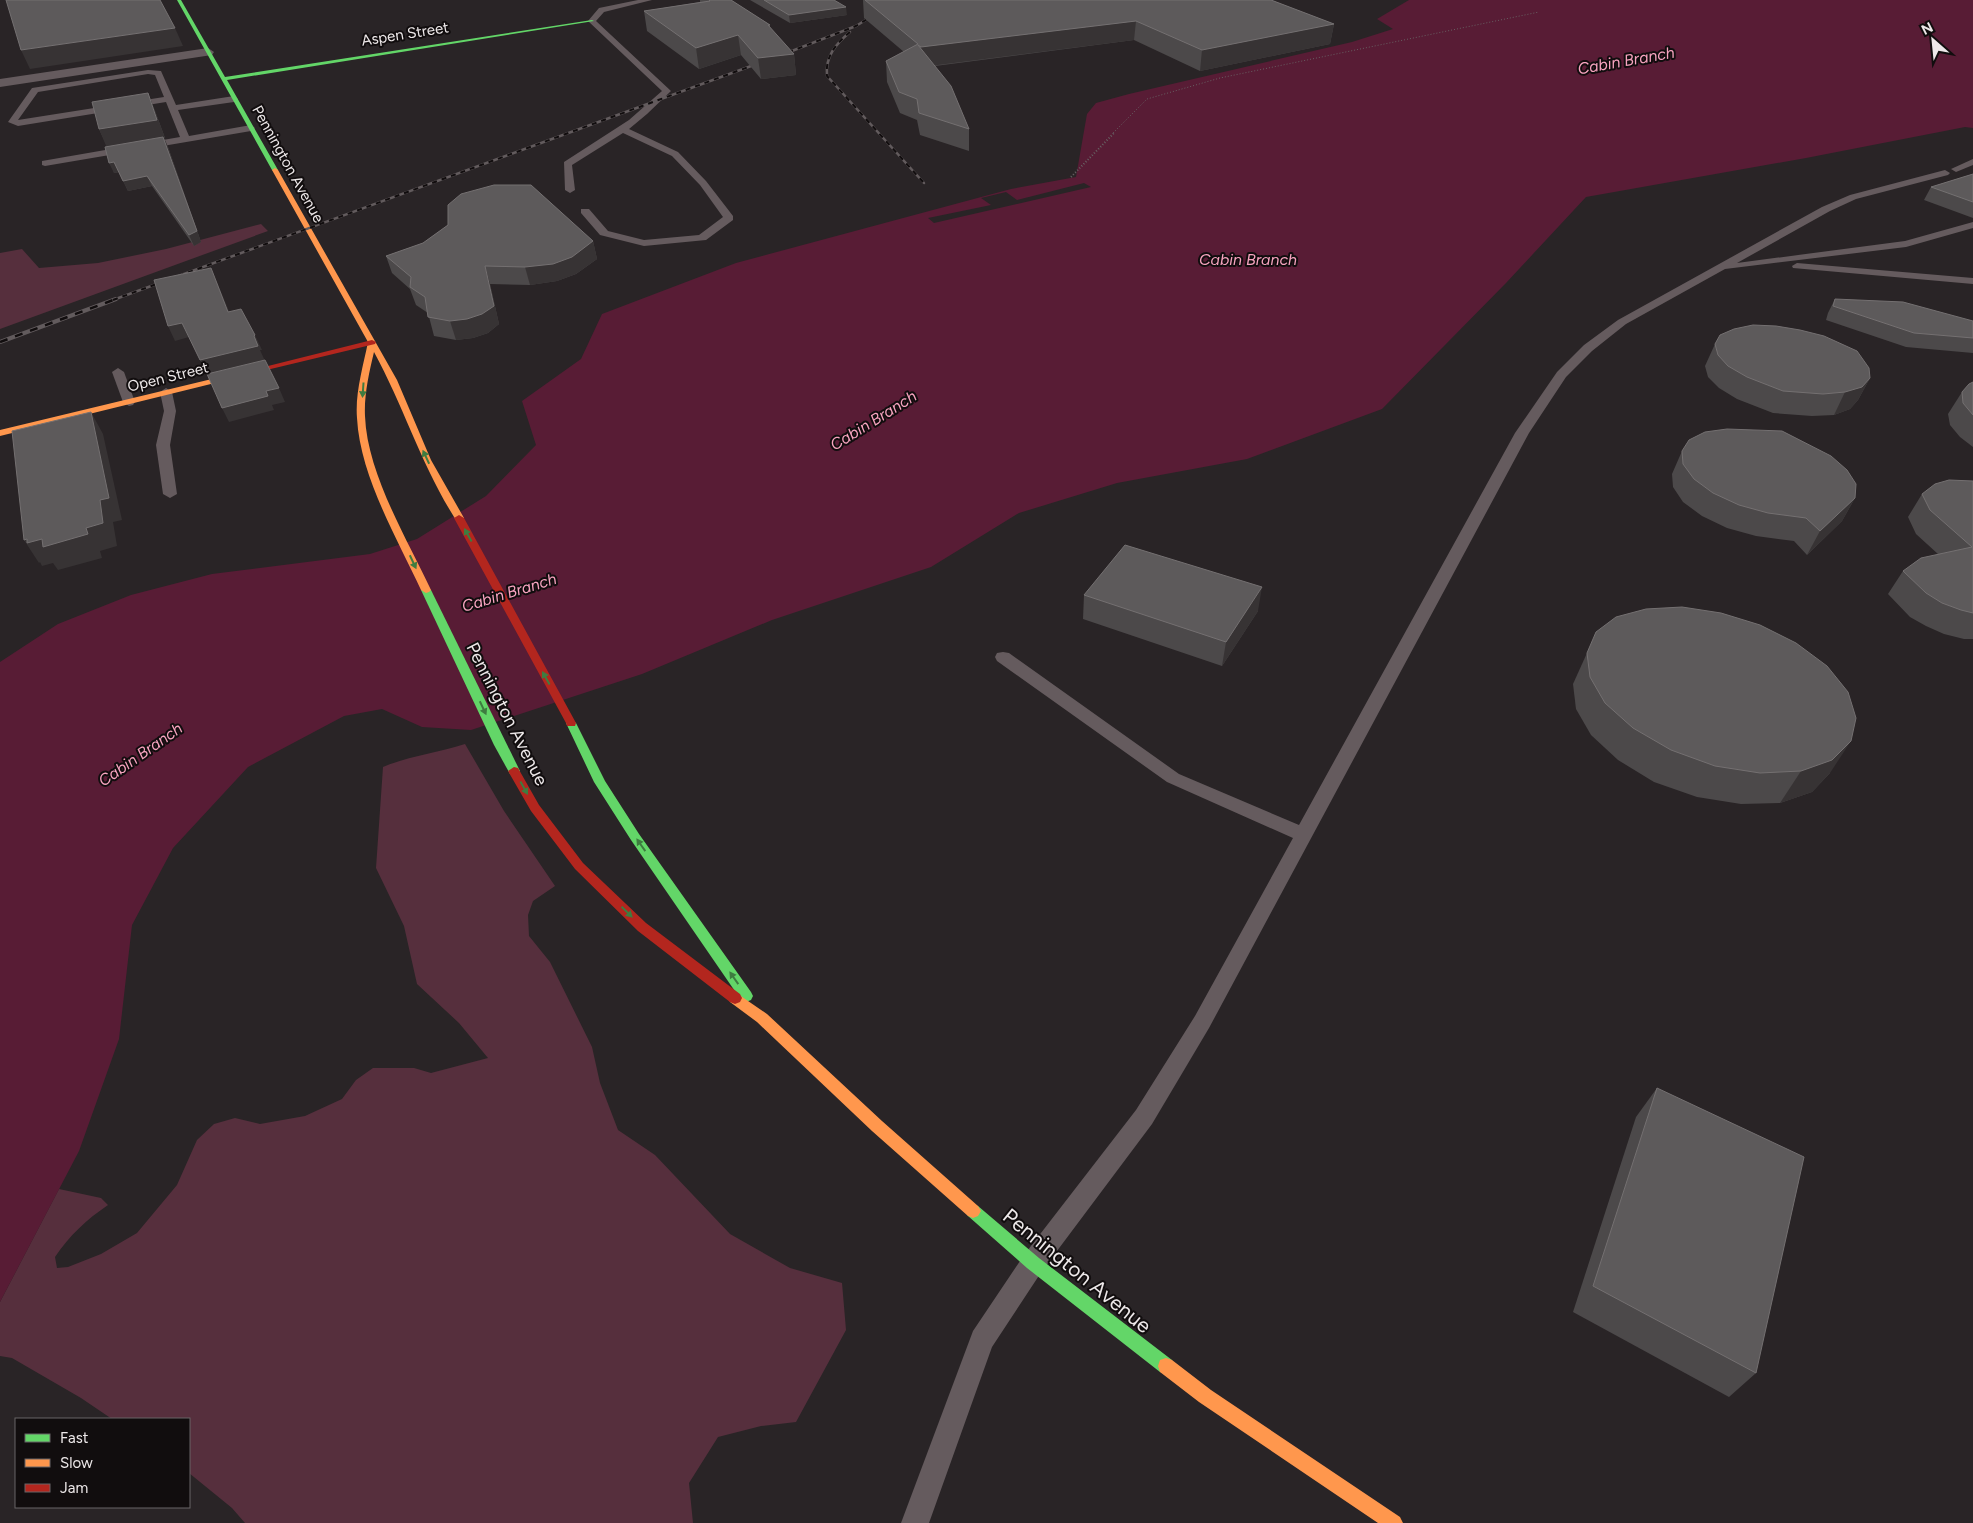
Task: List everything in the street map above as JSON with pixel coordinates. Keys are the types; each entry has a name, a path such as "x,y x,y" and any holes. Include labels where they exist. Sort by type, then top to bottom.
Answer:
{"main road":[{"name":"Pennington Avenue","path":"179,0 393,380 427,460 570,720 600,782 641,845 762,1018"},
{"name":"Aspen Street","path":"224,80 592,21"},
{"name":"Pennington Avenue","path":"372,342 362,386 362,428 374,474 392,518 500,745 535,808 579,866 642,926 762,1018 877,1126 1033,1263 1204,1396 1394,1523"},
{"name":"Open Street","path":"0,433 372,342"}],"street":[{"path":"0,83 208,52"}],"lane":[{"path":"570,190 566,164 622,129 659,100 667,91 592,21 602,10 648,0"},
{"path":"186,140 171,104 158,73 148,72 35,90 12,122 18,123 171,104 234,98"},
{"path":"45,163 251,128"},
{"path":"585,211 604,233 644,243 702,238 729,218 703,183 675,154 622,129"},
{"path":"915,1523 982,1340 1033,1263 1144,1116 1202,1022 1522,433 1561,376 1588,348 1622,322 1826,209 1853,197 1951,171 1973,162"},
{"path":"1719,268 1906,244 1973,225"},
{"path":"1757,264 1973,282"},
{"path":"118,372 129,402"},
{"path":"166,392 170,411 163,445 170,494"},
{"path":"1003,657 1173,778 1304,835"}],"path":[{"path":"1071,177 1147,99 1220,78 1539,12"}],"shaded area":[{"path":"261,224 268,231 0,329 0,253 22,249 39,268 98,263 166,249"},
{"path":"465,744 504,811 555,886 533,901 528,915 529,936 550,962 592,1047 600,1083 618,1130 655,1155 730,1234 790,1268 842,1283 846,1330 796,1422 761,1426 718,1437 689,1483 693,1523 245,1523 232,1508 190,1474 190,1418 111,1418 81,1398 12,1358 0,1356 0,1302 59,1189 101,1198 108,1205 86,1222 67,1242 55,1257 57,1268 68,1267 101,1254 137,1233 177,1185 197,1140 214,1124 235,1118 260,1124 305,1116 342,1099 356,1080 373,1068 414,1068 431,1073 488,1058 459,1023 417,984 404,926 376,868 383,767"}],"water":[{"name":"Cabin Branch","path":"1409,0 1973,0 1973,128 1965,127 1806,158 1586,197 1506,283 1382,409 1247,459 1117,483 1019,513 931,567 772,620 642,674 471,730 422,727 382,709 344,716 248,767 173,848 132,925 119,1039 79,1151 0,1302 0,662 58,624 131,595 212,574 370,554 417,539 486,496 536,445 522,401 581,359 602,314 736,263 1011,189 1076,177 1087,114 1096,103 1352,42 1393,29 1377,19"}],"pier":[{"path":"1084,183 1091,187 934,223 928,218 991,205 981,198 1006,192 1017,200"}],"building":[{"path":"6,0 160,0 175,28 21,50"},
{"path":"709,0 731,0 770,25 768,25 794,54 758,58 738,35 696,48 644,11"},
{"path":"764,0 834,0 846,7 789,15"},
{"path":"865,0 1271,0 1334,24 1202,50 1136,21 921,47 918,45 951,86 969,129 919,113 917,99 899,92 886,61 918,44"},
{"path":"148,93 157,120 99,129 92,102"},
{"path":"163,137 197,231 189,235 147,176 123,181 114,162 109,163 105,147"},
{"path":"1973,174 1973,202 1931,187"},
{"path":"494,185 531,185 593,241 572,257 553,264 525,267 485,266 494,306 482,314 467,319 450,321 428,317 425,297 410,287 411,277 386,256 423,243 448,225 448,205 461,194"},
{"path":"211,268 228,312 241,309 255,335 258,346 200,360 182,323 168,326 154,280"},
{"path":"1835,299 1903,302 1973,321 1973,338 1914,333 1833,306"},
{"path":"1753,325 1776,326 1824,336 1857,351 1869,368 1870,378 1862,387 1845,392 1823,394 1783,391 1747,377 1728,366 1718,355 1715,344 1720,335 1734,329"},
{"path":"265,360 279,388 266,391 268,396 222,408 207,374"},
{"path":"1973,382 1973,415 1963,403 1962,392"},
{"path":"91,412 109,498 100,500 103,523 86,528 88,534 43,547 42,539 27,543 27,539 24,540 12,431"},
{"path":"1727,429 1782,431 1831,456 1847,470 1856,484 1855,498 1820,531 1806,518 1768,513 1739,505 1713,493 1694,479 1683,464 1682,451 1689,440 1705,432"},
{"path":"1949,480 1973,481 1973,613 1942,603 1926,593 1903,571 1921,558 1972,547 1930,510 1922,494 1935,484"},
{"path":"1125,545 1262,587 1226,642 1084,595"},
{"path":"1682,607 1721,613 1760,625 1796,643 1827,666 1848,692 1856,718 1851,741 1832,760 1801,771 1760,773 1715,766 1671,750 1633,728 1605,703 1590,677 1587,653 1596,632 1616,617 1646,609"},
{"path":"1657,1088 1804,1157 1756,1373 1593,1286"}],"railway":[{"path":"779,56 856,26 898,0"},
{"path":"850,32 832,51 828,62 827,76 924,183"},
{"path":"113,300 762,62"},
{"path":"0,342 116,299"}],"traffic: fast":[{"path":"179,0 275,170"},
{"path":"224,79 592,21"},
{"path":"426,590 514,771"},
{"path":"571,723 600,782 635,837 746,996"},
{"path":"973,1211 1033,1263 1166,1366"}],"traffic: slow":[{"path":"275,170 393,380 427,460 459,518"},
{"path":"372,342 361,396 362,429 380,491 426,590"},
{"path":"0,433 216,380"},
{"path":"735,998 762,1018 877,1126 973,1211"},
{"path":"1166,1366 1205,1396 1394,1523"}],"traffic: jam":[{"path":"216,380 372,342"},
{"path":"459,518 571,723"},
{"path":"514,771 535,808 579,866 642,927 735,998"}]}
